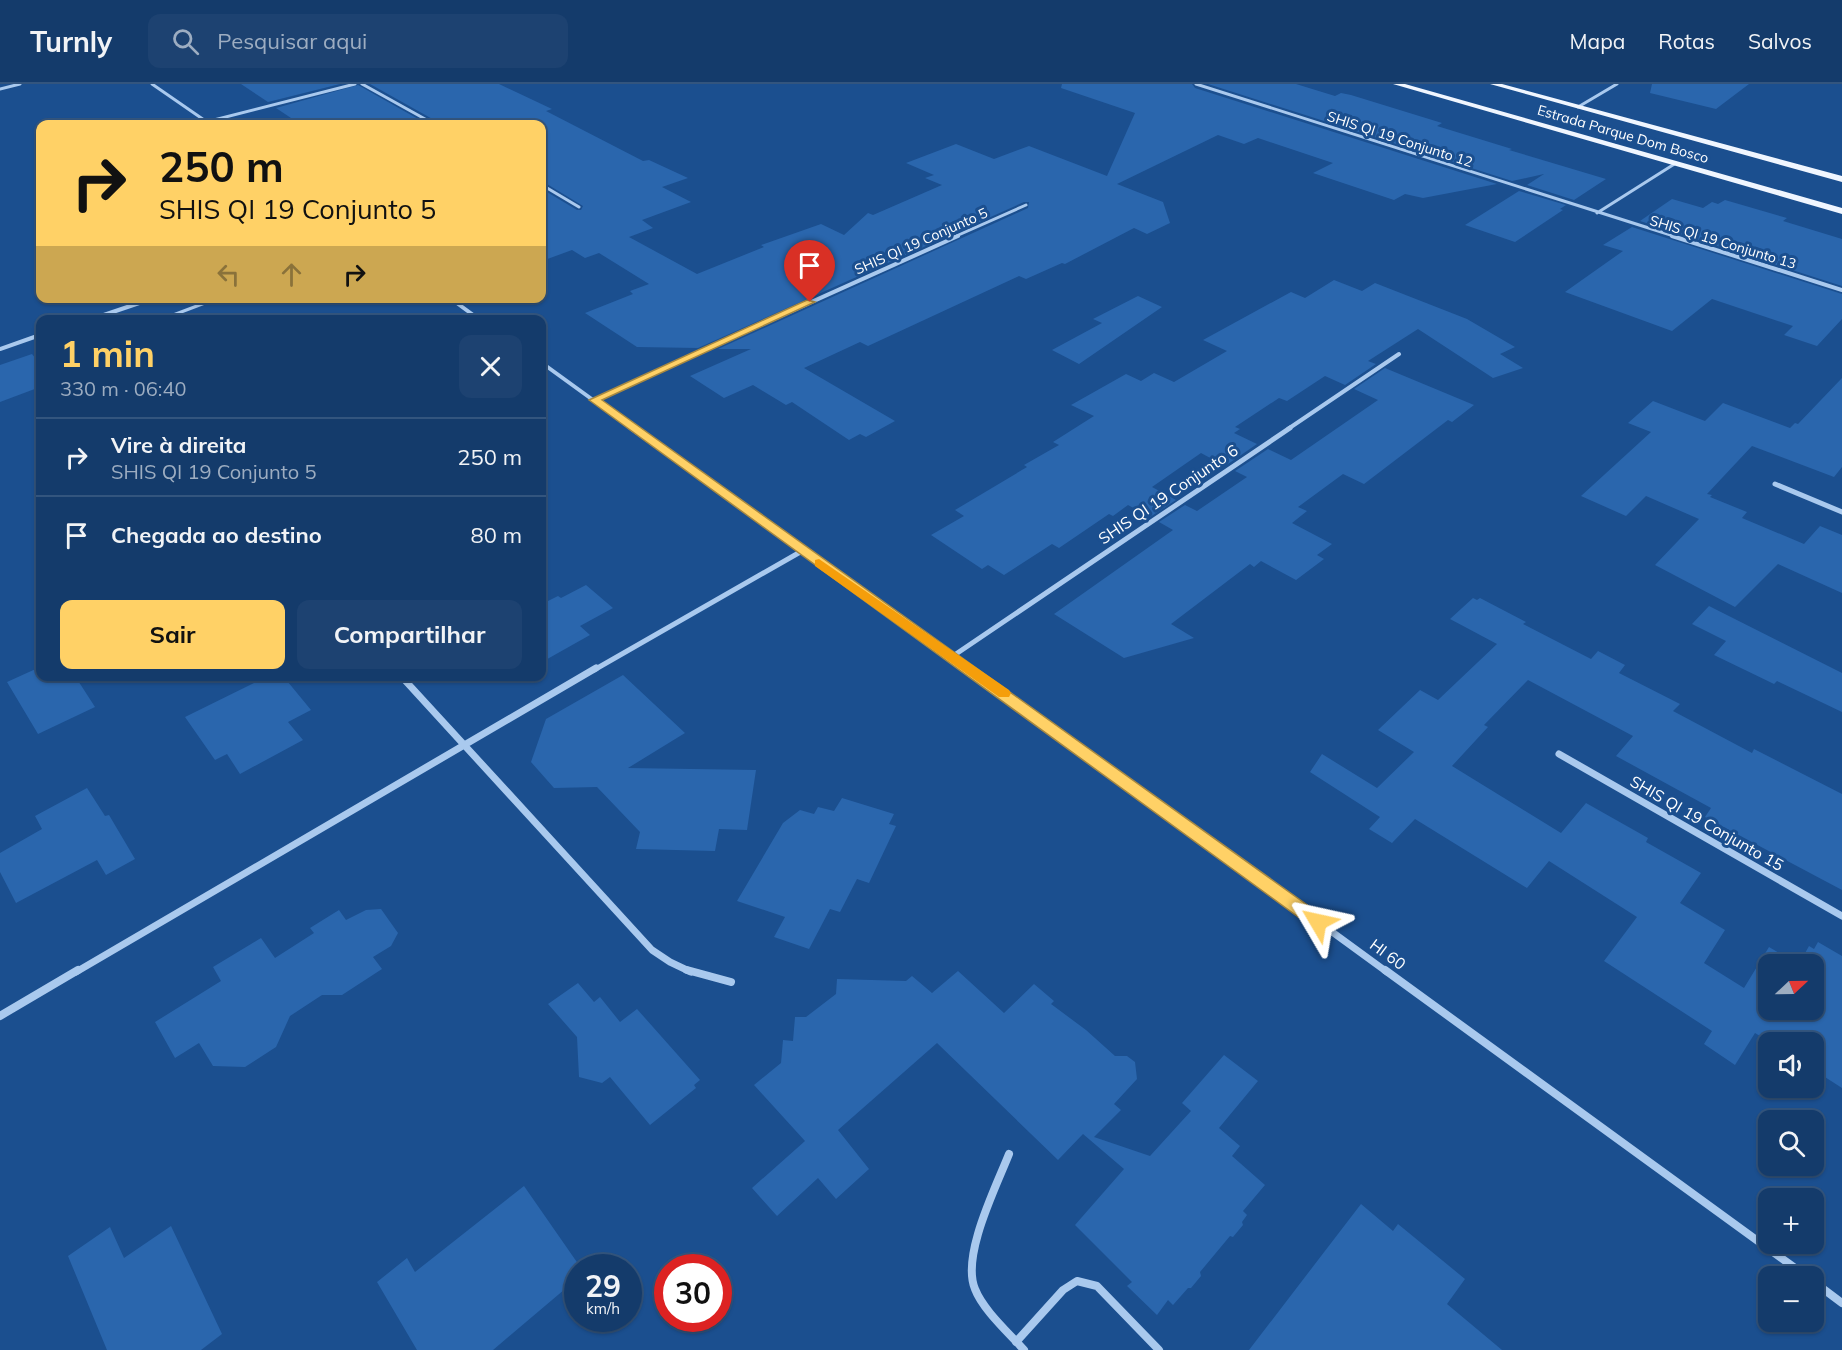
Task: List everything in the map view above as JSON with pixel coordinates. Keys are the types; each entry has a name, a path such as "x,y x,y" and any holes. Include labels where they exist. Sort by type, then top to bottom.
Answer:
{"main road":[{"name":"Estrada Parque Dom Bosco","path":"1397,84 1842,211"},
{"name":"Estrada Parque Dom Bosco","path":"1494,84 1842,179"}],"street":[{"path":"0,89 20,84"},
{"path":"152,84 204,120"},
{"path":"219,120 355,84"},
{"path":"363,84 427,120"},
{"name":"SHIS QI 19 Conjunto 12","path":"1196,84 1597,213"},
{"path":"1578,107 1617,84"},
{"path":"1597,213 1676,163"},
{"path":"546,187 579,207"},
{"name":"SHIS QI 19 Conjunto 5","path":"594,400 1026,205"},
{"name":"SHIS QI 19 Conjunto 13","path":"1597,213 1842,290"},
{"path":"104,315 138,303"},
{"path":"457,303 473,315"},
{"path":"0,349 36,336"},
{"name":"SHIS QI 19 Conjunto 6","path":"953,656 1399,354"},
{"name":"HI 60","path":"546,366 802,551 953,656 1792,1266"},
{"path":"1775,484 1842,512"},
{"path":"0,1016 463,744 802,551"},
{"path":"405,681 651,950 667,962 689,972 730,982"},
{"name":"SHIS QI 19 Conjunto 15","path":"1559,754 1842,916"},
{"path":"1009,1154 975,1243 970,1269 975,1290 1024,1350"},
{"path":"1016,1342 1063,1290 1077,1281 1097,1286 1159,1350"},
{"path":"1824,1290 1842,1303"}],"lane":[{"path":"173,315 205,303"}],"building":[{"path":"241,84 340,84 268,102"},
{"path":"370,84 499,84 552,109 546,111 643,161 649,160 688,178 662,187 691,202 642,220 653,228 629,237 697,274 764,247 761,245 821,224 844,235 868,213 873,215 942,185 925,178 934,175 906,163 956,144 994,159 1029,146 1107,176 1135,113 1061,88 1062,84 1192,84 1195,88 1497,184 1423,198 1405,194 1394,200 1313,173 1333,163 1258,138 1244,144 1218,135 1117,184 1163,202 1170,223 1147,234 1134,228 1065,264 1062,263 1026,279 1019,276 868,346 860,342 804,368 895,421 866,437 860,434 849,440 792,402 786,405 753,385 724,398 690,376 751,349 718,349 1028,208 1029,202 1024,202 698,348 637,347 585,313 633,294 630,291 649,284 599,253 585,258 572,250 546,260 546,191 577,210 581,210 583,206 546,183 546,120 434,120"},
{"path":"1208,84 1296,84 1335,96 1341,93 1351,95 1442,123 1437,126 1512,149 1509,150 1606,179 1574,200 1527,185 1544,174 1512,181"},
{"path":"1652,84 1749,84 1716,109 1650,93"},
{"path":"358,85 420,120 294,120 276,108"},
{"path":"1519,191 1566,205 1560,209 1563,210 1515,242 1465,225"},
{"path":"1672,199 1703,208 1712,202 1718,204 1725,200 1787,218 1783,221 1842,239 1842,286 1640,221"},
{"path":"1632,227 1842,294 1842,319 1817,346 1784,335 1793,326 1712,299 1672,331 1565,292 1623,251 1603,245"},
{"path":"1334,280 1362,291 1375,283 1467,319 1515,347 1500,354 1523,368 1493,378 1418,329 1368,361 1376,364 1345,385 1325,376 1287,401 1279,398 1235,427 1240,429 1234,433 1257,444 1225,466 1201,453 1152,487 1176,500 1150,517 1128,505 1113,516 1109,514 1059,548 1052,544 1004,575 988,565 982,569 931,535 964,516 955,510 1027,467 1024,465 1059,445 1053,442 1094,416 1071,405 1126,374 1141,381 1154,373 1174,382 1227,351 1203,340 1291,292 1305,298"},
{"path":"1138,296 1162,307 1079,364 1052,350 1102,323 1093,319"},
{"path":"32,354 36,359 36,388 0,402 0,365"},
{"path":"1385,368 1474,405 1452,422 1448,420 1364,484 1343,474 1298,507 1307,511 1292,523 1332,544 1317,555 1324,559 1296,580 1261,561 1254,567 1250,564 1171,624 1194,638 1124,658 1054,614 1173,530 1159,522 1185,505 1197,511 1247,477 1235,471 1268,449 1291,460 1378,400 1354,389"},
{"path":"1842,378 1842,467 1834,477 1752,446 1707,494 1747,512 1742,518 1804,544 1820,526 1842,535 1842,593 1778,564 1735,607 1655,565 1699,519 1646,496 1626,516 1581,496 1651,432 1628,423 1653,401 1705,421 1723,403 1790,428 1795,423 1798,424"},
{"path":"586,585 613,608 580,626 590,635 546,660 546,602 558,596 561,598"},
{"path":"1473,598 1477,600 1480,598 1526,622 1523,624 1591,659 1598,651 1625,665 1619,673 1680,704 1673,711 1752,753 1754,749 1842,794 1842,890 1705,817 1711,808 1616,756 1633,736 1528,680 1484,725 1488,727 1452,766 1561,833 1586,803 1648,838 1646,842 1701,873 1680,903 1725,930 1704,963 1744,988 1758,965 1758,1020 1824,1020 1824,954 1805,954 1809,946 1814,949 1818,942 1842,956 1842,1088 1824,1076 1824,1032 1758,1032 1758,1035 1755,1033 1735,1065 1704,1044 1712,1031 1604,961 1637,917 1549,861 1527,888 1415,819 1392,843 1369,829 1380,817 1310,772 1322,754 1377,788 1414,752 1378,730 1420,690 1438,700 1497,644 1450,619"},
{"path":"1709,606 1842,673 1842,712 1777,681 1774,684 1714,655 1726,641 1692,624"},
{"path":"36,669 36,681 78,681 95,707 38,734 7,682"},
{"path":"623,675 685,733 628,768 756,770 747,830 719,829 715,851 636,849 640,832 597,787 554,788 531,762 546,719"},
{"path":"258,681 287,681 311,710 288,722 303,740 240,774 227,754 215,760 185,717"},
{"path":"87,788 105,816 109,815 135,859 106,875 97,860 16,903 0,872 0,853 42,829 35,816"},
{"path":"842,798 894,814 889,824 896,826 869,883 857,879 840,912 830,909 809,949 774,937 785,917 737,901 783,823 800,810 814,814 818,807 834,811"},
{"path":"381,909 398,933 391,946 373,957 382,969 342,995 322,995 290,1016 276,1047 245,1067 213,1066 199,1043 175,1058 155,1022 221,981 213,967 261,938 275,958 314,933 310,928 339,910 346,920 366,910"},
{"path":"1769,947 1781,954 1765,954"},
{"path":"958,971 1004,1013 1034,984 1054,1001 1051,1004 1086,1030 1115,1056 1127,1056 1135,1062 1137,1079 1114,1104 1121,1110 1094,1137 1150,1156 1191,1111 1182,1103 1224,1055 1258,1081 1219,1128 1240,1146 1232,1156 1265,1185 1243,1211 1247,1215 1242,1222 1243,1225 1233,1237 1230,1236 1200,1272 1201,1276 1173,1305 1168,1300 1157,1315 1127,1286 1132,1282 1075,1225 1124,1169 1083,1134 1058,1160 937,1043 838,1130 869,1169 836,1199 818,1178 777,1216 752,1188 805,1141 754,1085 781,1063 783,1040 793,1041 795,1017 806,1017 836,994 837,979 906,981 912,976 932,993"},
{"path":"578,983 594,1002 600,997 620,1022 637,1009 700,1080 694,1085 696,1088 650,1125 610,1077 602,1083 579,1077 577,1037 548,1004"},
{"path":"524,1186 571,1254 564,1254 564,1290 493,1350 417,1350 377,1282 407,1258 415,1272"},
{"path":"1361,1204 1393,1231 1398,1224 1465,1279 1447,1304 1502,1350 1249,1350"},
{"path":"171,1226 222,1334 201,1350 107,1350 68,1256 110,1227 124,1258"}],"slow traffic":[{"path":"819,563 1004,693"}],"route":[{"path":"810,302 594,400 802,551 953,656 1318,922"}]}
